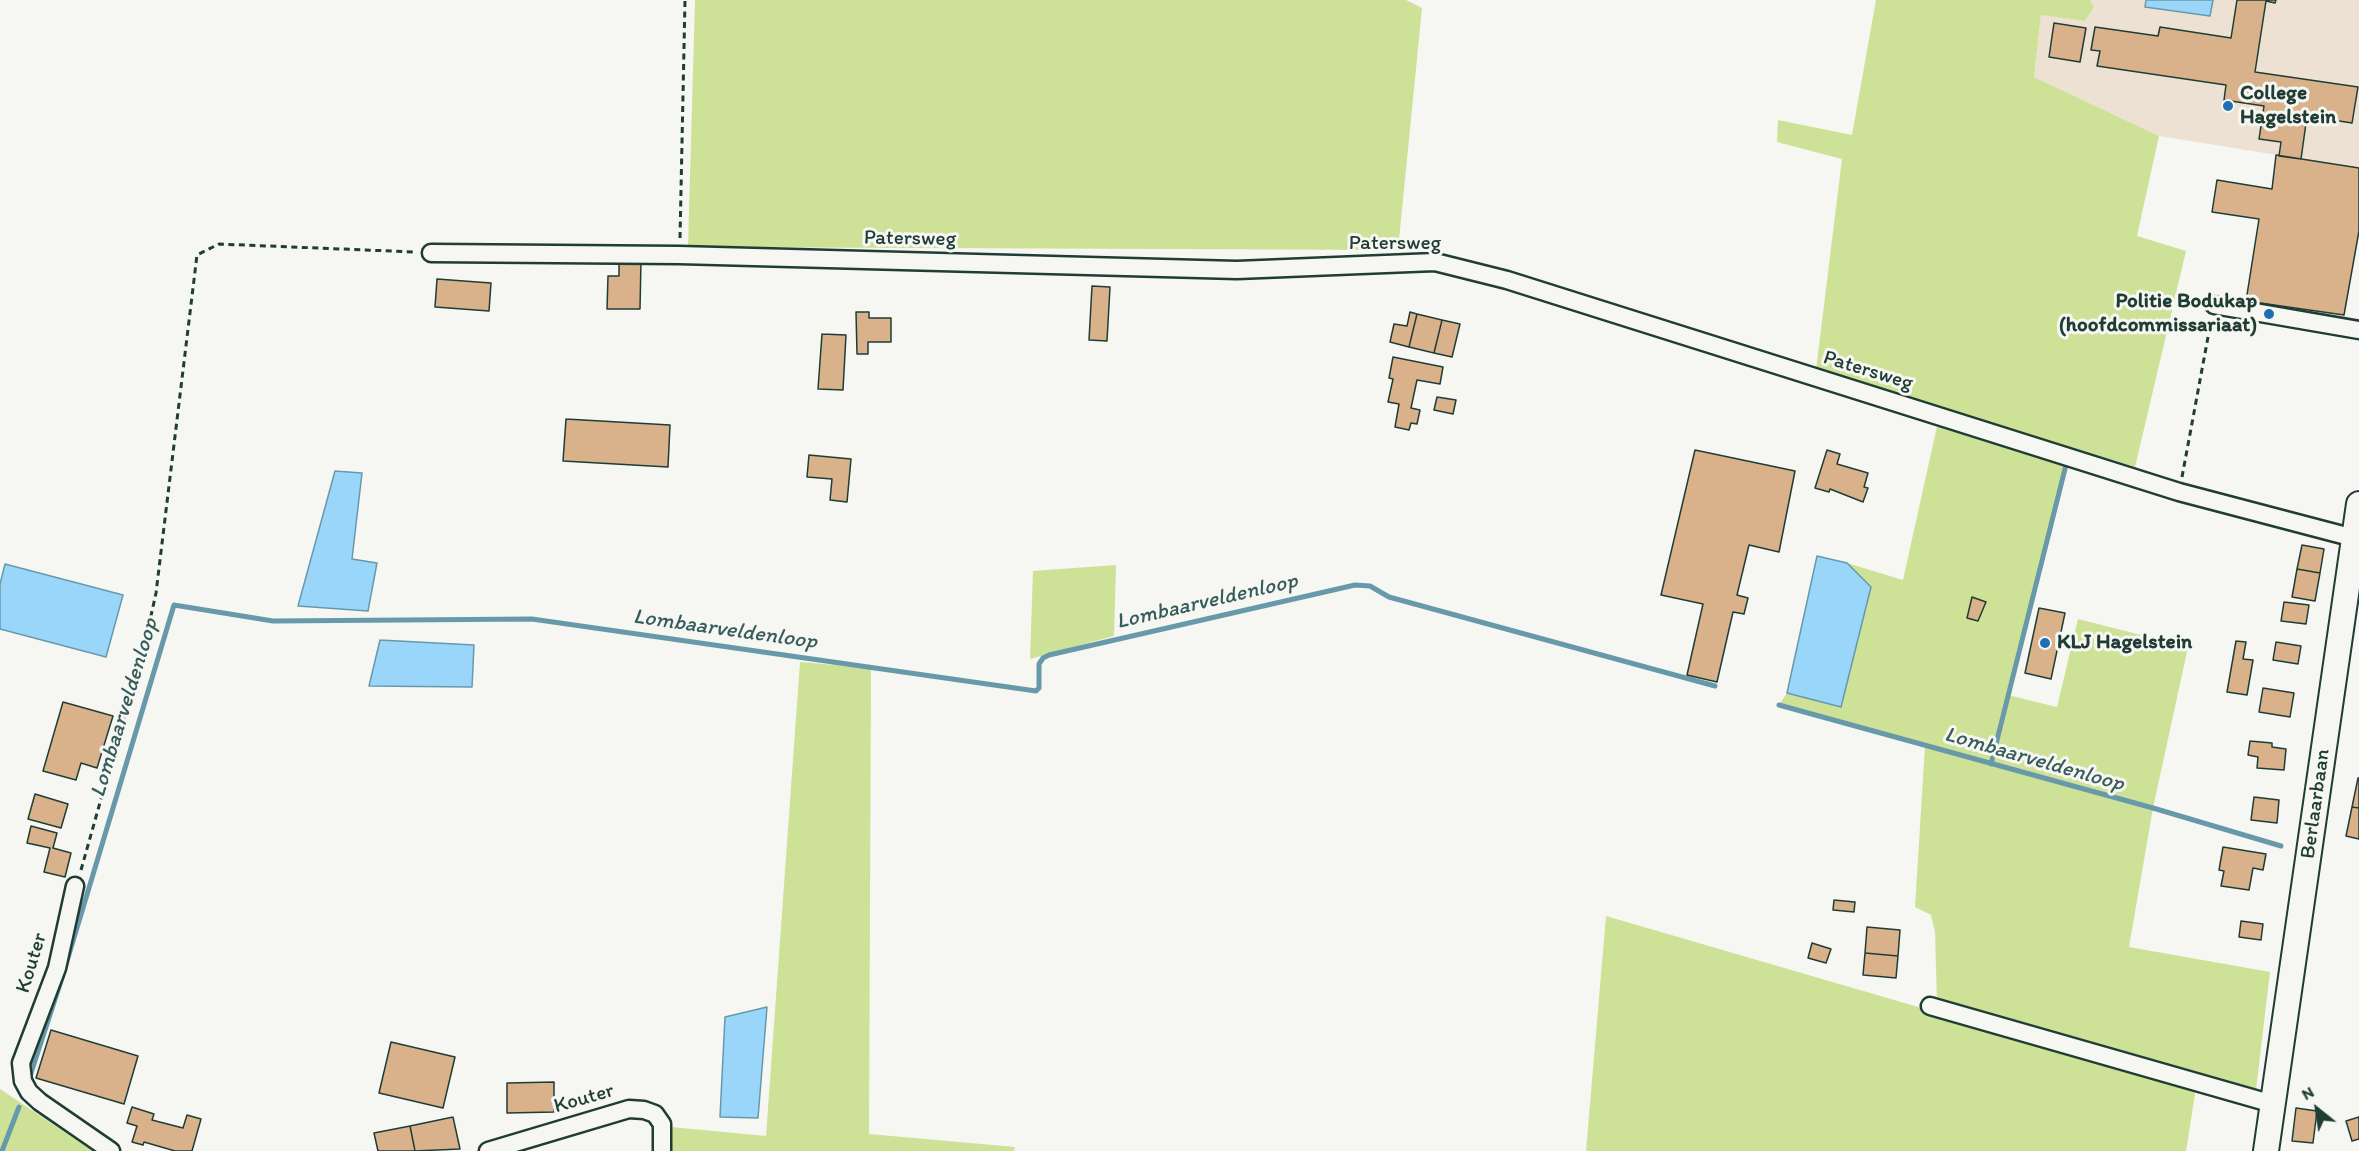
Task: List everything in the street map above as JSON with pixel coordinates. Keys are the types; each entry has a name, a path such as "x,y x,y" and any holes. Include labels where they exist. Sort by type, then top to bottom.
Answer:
{"street":[{"name":"Patersweg","path":"431,253 679,255 1237,270 1435,262 1507,280 2179,492 2354,538"},
{"path":"2214,305 2359,330"},
{"name":"Berlaarbaan","path":"2266,1151 2359,504"},
{"name":"Kouter","path":"75,886 57,968 21,1063 23,1081 29,1092 40,1102 111,1151"},
{"path":"1930,1006 2273,1104"},
{"name":"Kouter","path":"488,1151 629,1109 644,1110 655,1114 662,1124 662,1151"}],"path":[{"path":"679,255 685,0"},
{"path":"75,886 145,643 156,593 197,255 219,244 431,253"},
{"path":"2179,492 2214,305"}],"shaded area":[{"name":"College Hagelstein","path":"2090,0 2359,0 2359,168 2159,136 2034,77 2041,14 2085,21 2094,7"}],"green space":[{"path":"695,0 1406,0 1422,8 1398,250 688,247"},
{"path":"1876,0 2090,0 2094,7 2085,21 2041,15 2034,77 2159,136 2137,236 2186,251 2135,467 1816,370 1842,159 1777,142 1778,120 1852,135"},
{"path":"1938,422 2067,459 2008,695 2057,707 2078,619 2188,647 2153,808 2129,947 2270,972 2256,1090 1937,1002 1935,932 1931,915 1915,907 1925,746 1779,705 1787,693 1841,707 1871,587 1847,563 1903,580"},
{"path":"1116,565 1114,636 1030,659 1033,571"},
{"path":"800,662 871,668 869,1134 1015,1147 1014,1151 670,1151 671,1127 766,1136"},
{"path":"1606,916 2196,1088 2186,1151 1586,1151"},
{"path":"0,1089 93,1151 0,1151"}],"water":[{"path":"2146,0 2213,0 2210,16 2145,7"},
{"path":"335,471 362,473 352,559 377,563 368,611 298,606"},
{"path":"1817,556 1847,563 1871,587 1841,707 1787,693"},
{"path":"5,564 123,595 106,657 0,629 0,584"},
{"path":"380,640 474,645 472,687 369,686"},
{"path":"767,1007 758,1118 720,1117 725,1017"}],"building":[{"path":"2237,0 2276,0 2275,3 2266,1 2255,72 2358,87 2352,123 2307,116 2301,159 2279,156 2281,142 2259,139 2264,106 2224,100 2226,85 2097,66 2100,51 2091,50 2095,27 2158,36 2160,27 2231,38"},
{"path":"2054,23 2086,28 2080,62 2049,57"},
{"path":"2276,155 2359,168 2359,231 2344,315 2246,301 2259,219 2212,212 2217,180 2272,189"},
{"path":"619,259 641,260 640,309 607,309 608,276 619,276"},
{"path":"437,279 491,283 489,311 435,307"},
{"path":"1092,286 1110,287 1107,341 1089,340"},
{"path":"856,312 869,312 869,318 891,318 891,342 868,342 868,354 857,354"},
{"path":"1410,312 1417,314 1409,347 1390,342 1394,324 1407,326"},
{"path":"1417,314 1442,320 1434,353 1409,347"},
{"path":"1442,320 1460,324 1452,357 1434,353"},
{"path":"822,334 846,335 843,390 818,389"},
{"path":"1393,357 1443,367 1440,384 1417,380 1411,408 1420,410 1417,424 1411,423 1409,430 1395,427 1399,404 1388,402 1393,379 1389,378"},
{"path":"1437,397 1456,400 1453,414 1434,410"},
{"path":"566,419 670,425 668,467 563,461"},
{"path":"1695,450 1795,471 1779,552 1749,545 1737,595 1748,598 1744,614 1733,612 1717,682 1687,675 1703,604 1661,595"},
{"path":"1827,450 1840,454 1837,464 1868,473 1864,487 1868,488 1863,502 1830,489 1829,492 1815,488"},
{"path":"809,455 851,459 847,502 830,500 832,479 807,477"},
{"path":"2302,545 2324,549 2320,573 2297,569"},
{"path":"2297,569 2320,573 2315,601 2292,597"},
{"path":"1972,597 1986,602 1978,621 1967,618"},
{"path":"2284,602 2309,605 2306,624 2281,621"},
{"name":"KLJ Hagelstein","path":"2039,608 2065,613 2051,679 2025,673"},
{"path":"2236,641 2246,642 2243,659 2253,660 2247,695 2227,692"},
{"path":"2276,642 2301,646 2298,664 2273,660"},
{"path":"2263,688 2294,693 2290,717 2259,712"},
{"path":"63,702 113,716 97,768 81,763 76,780 43,771"},
{"path":"2250,741 2272,743 2272,747 2286,749 2284,770 2257,768 2258,757 2248,755"},
{"path":"2359,778 2359,808 2352,807"},
{"path":"35,794 68,804 61,828 28,819"},
{"path":"2254,797 2279,800 2277,823 2251,820"},
{"path":"2352,807 2359,808 2359,839 2346,836"},
{"path":"31,826 57,833 53,848 71,853 65,877 44,872 50,848 27,843"},
{"path":"2223,847 2266,854 2263,870 2253,868 2249,890 2221,886 2224,871 2219,870"},
{"path":"1834,900 1855,902 1854,912 1833,910"},
{"path":"2241,921 2263,924 2261,940 2239,937"},
{"path":"1867,927 1900,930 1898,956 1865,953"},
{"path":"1812,943 1831,949 1826,963 1808,958"},
{"path":"1865,953 1898,956 1896,978 1863,975"},
{"path":"51,1030 138,1056 124,1104 36,1078"},
{"path":"391,1042 455,1057 443,1108 379,1093"},
{"path":"554,1082 554,1112 507,1113 507,1083"},
{"path":"132,1107 154,1114 152,1120 183,1128 187,1115 201,1119 192,1151 175,1151 144,1142 143,1145 132,1142 137,1126 127,1123"},
{"path":"2296,1108 2317,1111 2313,1143 2292,1141"},
{"path":"453,1117 460,1149 415,1151 410,1126"},
{"path":"2359,1117 2359,1139 2352,1141 2346,1121"},
{"path":"410,1126 415,1151 378,1151 374,1133"}],"waterway":[{"path":"1991,764 2067,461"},
{"name":"Lombaarveldenloop","path":"30,1076 61,981 174,605 273,621 532,619 1036,691 1039,688 1039,664 1049,655 1355,585 1370,586 1389,597 1715,686"},
{"name":"Lombaarveldenloop","path":"1779,705 2153,808 2281,846"},
{"name":"Lombaarveldenloop","path":"2,1151 19,1107"}],"place":[{"name":"College Hagelstein","path":"2228,106"},
{"name":"Politie Bodukap (hoofdcommissariaat)","path":"2269,314"},
{"name":"KLJ Hagelstein","path":"2045,643"}]}
